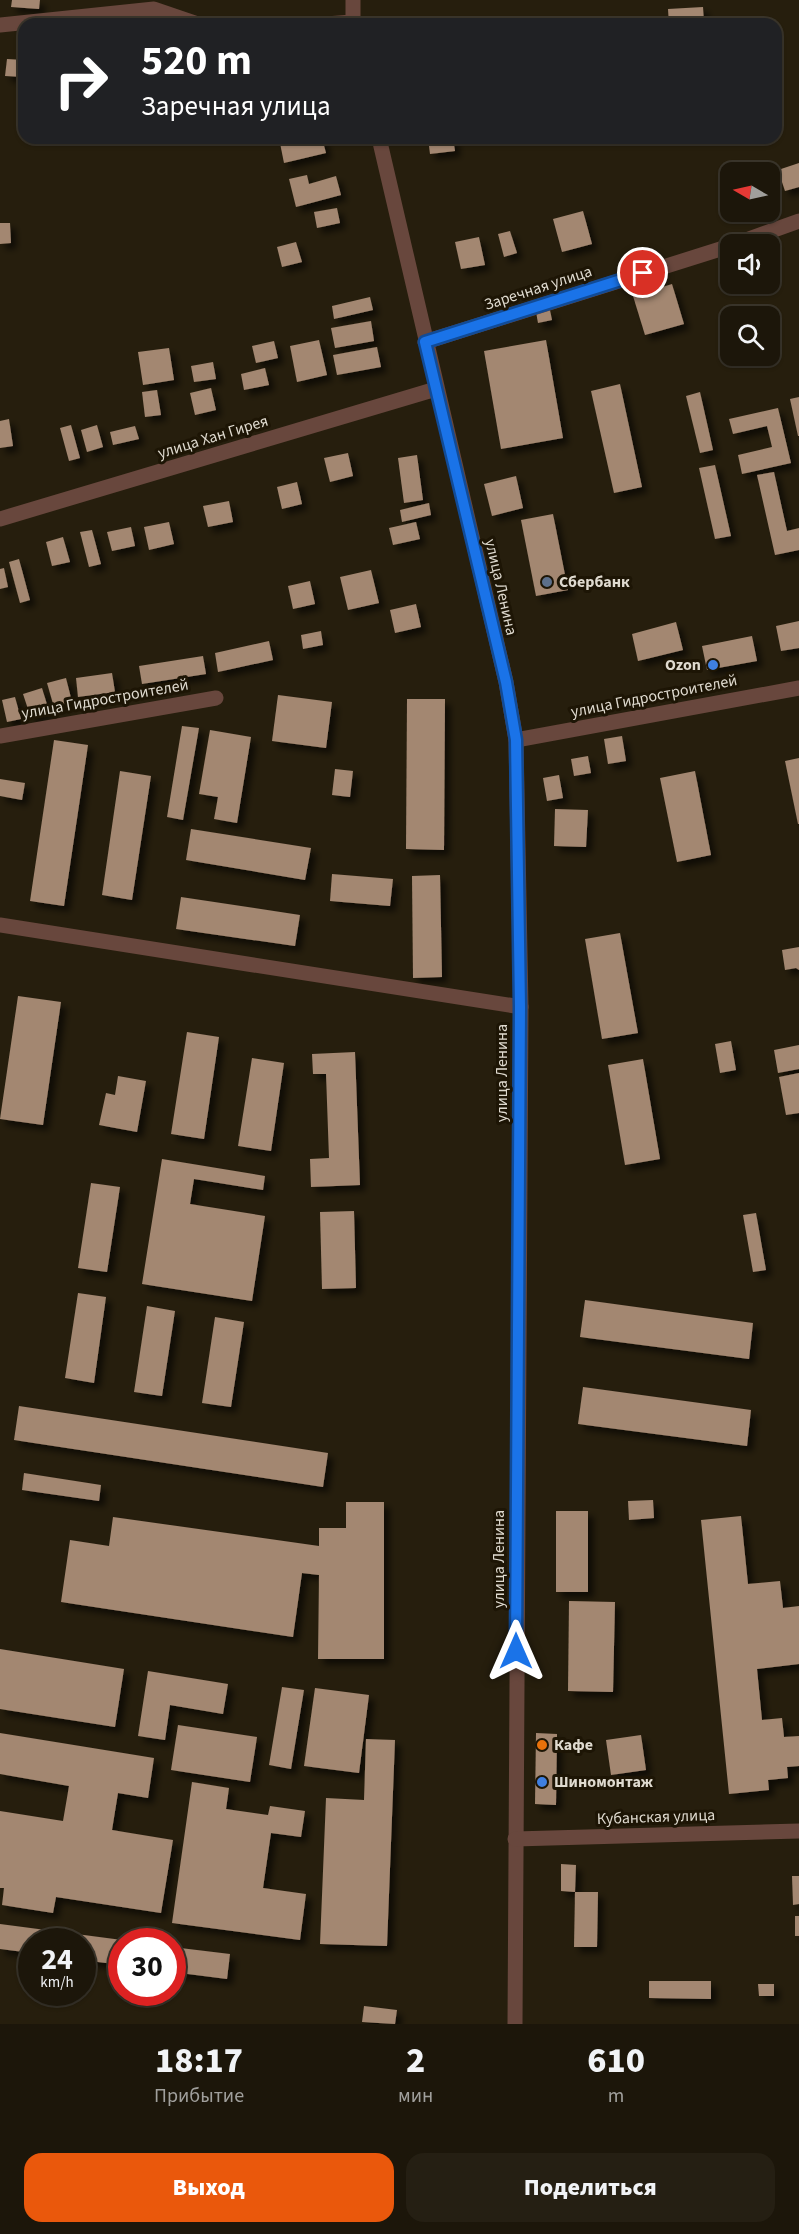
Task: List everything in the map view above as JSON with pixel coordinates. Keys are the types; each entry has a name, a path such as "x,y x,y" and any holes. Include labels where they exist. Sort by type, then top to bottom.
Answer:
{"street":[{"path":"352,18 353,0"},
{"path":"67,18 154,9 180,18"},
{"path":"0,25 18,23"},
{"name":"улица Ленина","path":"380,144 506,682 516,740 520,1007 515,2024"},
{"name":"Заречная улица","path":"763,234 799,221"},
{"name":"Заречная улица","path":"425,342 720,249"},
{"name":"улица Хан Гирея","path":"0,519 436,389"},
{"name":"улица Гидростроителей","path":"516,740 799,688"},
{"name":"улица Гидростроителей","path":"0,736 216,698"},
{"path":"0,925 520,1007"},
{"name":"Кубанская улица","path":"515,1839 799,1831"}],"building":[{"path":"12,0 40,0 39,9 11,7"},
{"path":"703,7 704,18 669,18 668,9"},
{"path":"7,59 18,60 18,77 5,76"},
{"path":"280,144 324,144 326,153 284,163"},
{"path":"429,144 454,144 455,151 430,154"},
{"path":"799,163 799,187 785,191 780,169"},
{"path":"307,175 309,184 336,176 341,195 296,207 289,179"},
{"path":"337,208 340,223 317,228 314,212"},
{"path":"583,211 592,244 562,252 553,219"},
{"path":"0,223 10,223 11,243 0,244"},
{"path":"510,231 517,253 504,257 498,234"},
{"path":"479,237 485,265 461,269 455,242"},
{"path":"296,242 302,262 282,267 277,247"},
{"path":"672,284 684,324 645,335 633,296"},
{"path":"370,297 373,310 334,319 332,306"},
{"path":"550,310 552,320 538,323 536,312"},
{"path":"371,321 374,341 335,348 331,328"},
{"path":"319,340 327,375 297,382 290,346"},
{"path":"546,340 563,438 501,449 484,351"},
{"path":"274,341 278,358 256,363 252,346"},
{"path":"377,347 381,367 337,375 333,355"},
{"path":"169,348 174,380 143,385 138,352"},
{"path":"213,362 216,379 194,382 191,366"},
{"path":"265,368 269,385 244,390 241,374"},
{"path":"620,384 642,487 614,493 591,391"},
{"path":"211,388 216,410 195,415 190,393"},
{"path":"157,390 161,415 145,417 142,392"},
{"path":"700,392 713,450 700,453 686,396"},
{"path":"799,397 799,436 798,436 790,399"},
{"path":"778,408 791,463 742,474 738,455 772,447 767,426 733,434 729,419"},
{"path":"9,419 13,446 0,448 0,421"},
{"path":"71,425 80,458 69,461 60,428"},
{"path":"97,425 103,447 87,452 81,430"},
{"path":"135,426 139,439 113,445 110,432"},
{"path":"348,453 353,476 330,482 324,458"},
{"path":"417,455 423,500 404,503 398,458"},
{"path":"715,465 731,536 715,539 699,468"},
{"path":"774,472 787,531 799,528 799,550 775,555 757,475"},
{"path":"516,476 523,508 492,516 484,484"},
{"path":"297,482 302,504 282,509 277,487"},
{"path":"229,501 233,522 208,527 203,506"},
{"path":"429,503 431,515 402,522 400,510"},
{"path":"553,514 568,590 536,596 521,520"},
{"path":"169,522 174,544 149,550 144,527"},
{"path":"416,522 420,539 393,545 389,528"},
{"path":"131,527 135,546 112,551 107,532"},
{"path":"92,530 101,564 89,567 80,532"},
{"path":"63,537 70,562 52,566 46,542"},
{"path":"19,559 30,600 20,603 9,562"},
{"path":"4,568 8,587 0,589 0,569"},
{"path":"371,570 379,603 348,610 340,577"},
{"path":"310,581 315,604 293,609 288,586"},
{"path":"416,604 421,627 395,633 390,610"},
{"path":"799,621 799,648 781,651 776,626"},
{"path":"676,622 683,650 638,661 632,634"},
{"path":"321,631 323,645 303,649 301,635"},
{"path":"752,636 757,661 707,670 702,646"},
{"path":"269,641 273,660 218,672 215,653"},
{"path":"203,656 206,674 142,684 139,666"},
{"path":"112,673 115,692 78,697 76,678"},
{"path":"66,678 72,702 54,707 47,683"},
{"path":"42,688 49,711 31,718 23,694"},
{"path":"278,695 332,702 326,748 272,741"},
{"path":"15,697 21,719 7,722 2,700"},
{"path":"407,699 445,699 444,850 406,849"},
{"path":"182,726 199,728 183,820 167,817"},
{"path":"210,730 251,737 237,823 214,819 218,797 199,794"},
{"path":"622,736 626,761 608,764 604,739"},
{"path":"54,740 88,745 64,906 30,901"},
{"path":"588,756 591,773 574,776 571,759"},
{"path":"799,758 799,824 798,824 785,761"},
{"path":"335,769 353,771 350,797 332,795"},
{"path":"120,771 151,776 132,900 102,895"},
{"path":"695,771 711,855 677,862 660,778"},
{"path":"559,775 563,798 547,801 543,778"},
{"path":"0,779 25,783 22,800 0,796"},
{"path":"555,809 588,810 586,847 554,846"},
{"path":"191,829 311,848 305,880 186,860"},
{"path":"332,874 393,879 390,906 330,901"},
{"path":"440,875 442,977 413,978 412,876"},
{"path":"181,897 300,915 295,946 176,929"},
{"path":"620,933 638,1033 602,1039 585,939"},
{"path":"799,947 799,970 796,968 785,970 782,950"},
{"path":"18,996 61,1002 43,1125 0,1119"},
{"path":"187,1032 219,1037 204,1139 171,1134"},
{"path":"731,1041 736,1070 720,1073 715,1044"},
{"path":"799,1045 799,1069 778,1073 774,1050"},
{"path":"355,1052 360,1185 311,1187 310,1159 329,1158 326,1074 313,1074 312,1054"},
{"path":"252,1058 284,1063 271,1151 238,1146"},
{"path":"643,1059 660,1159 625,1165 608,1065"},
{"path":"799,1073 799,1113 786,1115 779,1077"},
{"path":"118,1076 146,1081 137,1132 99,1125 106,1093 115,1095"},
{"path":"162,1159 265,1176 263,1190 194,1179 190,1204 265,1216 252,1301 142,1284"},
{"path":"91,1183 120,1187 107,1272 78,1268"},
{"path":"354,1211 356,1288 322,1289 320,1212"},
{"path":"756,1213 766,1270 753,1272 743,1215"},
{"path":"78,1293 106,1297 94,1383 65,1378"},
{"path":"585,1300 753,1323 749,1359 580,1337"},
{"path":"147,1306 175,1311 162,1396 134,1392"},
{"path":"215,1317 244,1322 231,1407 202,1403"},
{"path":"583,1387 751,1410 747,1446 578,1424"},
{"path":"19,1406 328,1453 323,1487 14,1440"},
{"path":"24,1473 101,1485 99,1501 22,1490"},
{"path":"653,1500 654,1518 629,1520 628,1501"},
{"path":"346,1502 384,1502 384,1659 318,1659 319,1575 302,1573 293,1637 61,1602 70,1540 109,1546 113,1517 319,1546 319,1528 346,1528"},
{"path":"556,1511 588,1511 588,1592 556,1592"},
{"path":"741,1516 748,1584 780,1581 783,1608 799,1606 799,1664 757,1669 762,1720 782,1718 784,1737 799,1736 799,1766 787,1767 788,1778 768,1780 769,1790 729,1794 701,1520"},
{"path":"569,1601 615,1602 613,1692 568,1691"},
{"path":"0,1649 124,1669 115,1727 0,1709"},
{"path":"148,1671 228,1684 223,1714 170,1705 165,1740 138,1736"},
{"path":"282,1687 304,1690 291,1769 269,1765"},
{"path":"315,1688 369,1695 359,1773 304,1766"},
{"path":"178,1725 257,1737 250,1782 171,1770"},
{"path":"0,1733 154,1758 148,1798 118,1793 112,1830 173,1840 161,1913 56,1897 53,1913 2,1905 4,1888 0,1888 0,1811 63,1821 69,1786 0,1774"},
{"path":"536,1733 557,1734 556,1805 535,1804"},
{"path":"641,1735 646,1770 611,1775 606,1740"},
{"path":"366,1739 395,1740 387,1946 320,1944 326,1798 364,1800"},
{"path":"192,1782 229,1788 226,1809 268,1815 270,1806 305,1811 301,1837 271,1833 263,1888 306,1894 300,1940 172,1923"},
{"path":"561,1864 576,1865 575,1892 561,1891"},
{"path":"792,1876 799,1876 799,1904 793,1905"},
{"path":"575,1892 598,1892 597,1947 574,1947"},
{"path":"795,1916 799,1916 799,1936 795,1936"},
{"path":"0,1924 30,1928 18,1928 18,1951 0,1949"},
{"path":"96,1937 108,1938 108,1963 96,1962"},
{"path":"186,1949 230,1954 227,1979 186,1974"},
{"path":"649,1981 711,1981 711,1999 649,1998"},
{"path":"758,1984 774,1984 774,1996 759,1996"},
{"path":"364,2006 397,2010 395,2024 362,2022"}],"place":[{"name":"Сбербанк","path":"547,582"},
{"name":"Ozon","path":"713,665"},
{"name":"Кафе","path":"542,1745"},
{"name":"Шиномонтаж","path":"542,1782"}],"route":[{"path":"516,1651 520,1007 516,740 506,682 425,342 643,273"}]}
